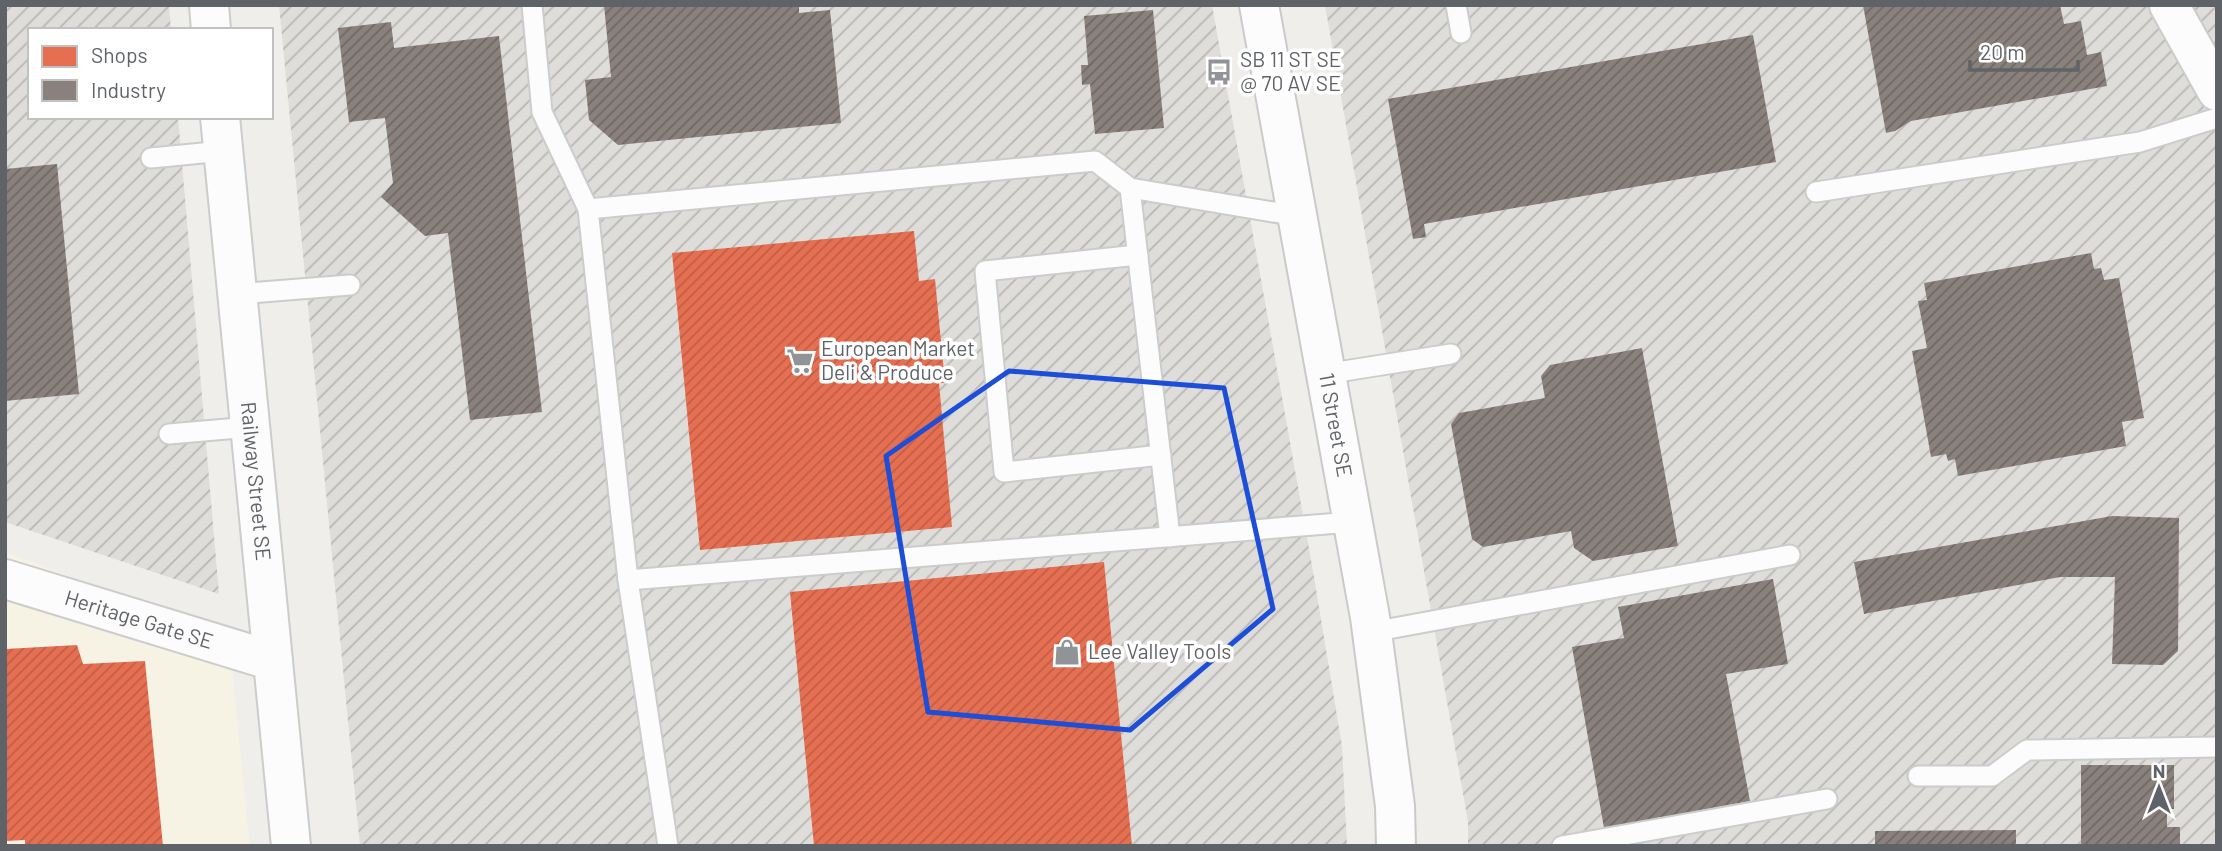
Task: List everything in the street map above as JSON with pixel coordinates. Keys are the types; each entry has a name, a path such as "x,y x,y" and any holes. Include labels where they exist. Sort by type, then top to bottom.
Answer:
{"street":[{"path":"209,5 211,28"},
{"name":"11 Street SE","path":"1259,5 1372,632 1395,806 1396,846"},
{"path":"2169,5 2217,91"},
{"name":"Railway Street SE","path":"221,134 292,846"},
{"name":"Heritage Gate SE","path":"5,579 273,661"}],"lane":[{"path":"532,5 542,112 588,209 628,580 668,846"},
{"path":"1456,5 1461,33"},
{"path":"1816,192 2140,142 2217,118"},
{"path":"151,158 221,134"},
{"path":"588,209 1095,161 1130,188 1297,216"},
{"path":"1130,188 1170,537"},
{"path":"1138,255 985,271 1004,472 1161,455"},
{"path":"237,294 351,285"},
{"path":"1325,374 1451,354"},
{"path":"169,434 250,426"},
{"path":"628,580 1352,522"},
{"path":"1372,632 1790,555"},
{"path":"1919,776 1992,776 2026,750 2217,747"},
{"path":"1562,846 1827,799"}],"highlighted area":[{"path":"1009,371 1224,388 1273,609 1130,730 928,712 886,456"}],"shaded area":[{"path":"5,5 169,5 171,28 28,28 28,119 178,119 219,594 5,522"},
{"path":"279,5 1212,5 1342,746 1347,846 360,846"},
{"path":"1325,5 2217,5 2217,846 1468,846 1468,822"},
{"path":"5,552 108,591 228,630 250,846 5,846"}],"building: Shops":[{"path":"914,231 919,281 935,279 945,383 939,383 952,527 700,550 672,253"},
{"path":"1104,562 1132,846 814,846 790,592"},
{"path":"77,645 83,664 145,661 163,846 25,846 25,840 5,841 5,649"}],"building: Industry":[{"path":"604,5 799,5 799,13 830,10 841,123 618,145 589,120 585,80 611,77"},
{"path":"1863,5 2060,5 2064,24 2081,21 2087,55 2101,52 2107,86 1911,121 1886,133"},
{"path":"1153,10 1164,128 1095,134 1090,84 1082,85 1081,65 1088,65 1084,16"},
{"path":"391,22 394,48 499,36 542,412 470,420 448,233 425,236 381,197 393,183 385,118 349,122 338,28"},
{"path":"1753,35 1776,162 1424,224 1426,237 1413,239 1388,99"},
{"path":"57,164 79,394 5,401 5,169"},
{"path":"2091,253 2094,269 2101,268 2104,280 2119,278 2144,418 2122,422 2126,446 1958,476 1955,459 1948,461 1946,454 1931,457 1912,351 1927,348 1918,301 1927,300 1924,283"},
{"path":"1642,348 1678,546 1593,561 1574,548 1571,531 1483,547 1472,539 1451,424 1459,413 1545,398 1541,376 1550,365"},
{"path":"2112,516 2179,518 2178,651 2163,665 2112,664 2115,577 2060,577 1864,614 1854,562"},
{"path":"1773,579 1788,664 1726,674 1750,801 1604,828 1572,647 1624,638 1618,607"},
{"path":"2081,765 2174,765 2174,809 2167,809 2167,827 2180,827 2180,846 2081,846"},
{"path":"2016,830 2016,846 1875,846 1875,831"}],"place":[{"name":"SB 11 ST SE @ 70 AV SE","path":"1219,72"},
{"name":"European Market Deli & Produce","path":"800,361"},
{"name":"Lee Valley Tools","path":"1067,652"}]}
